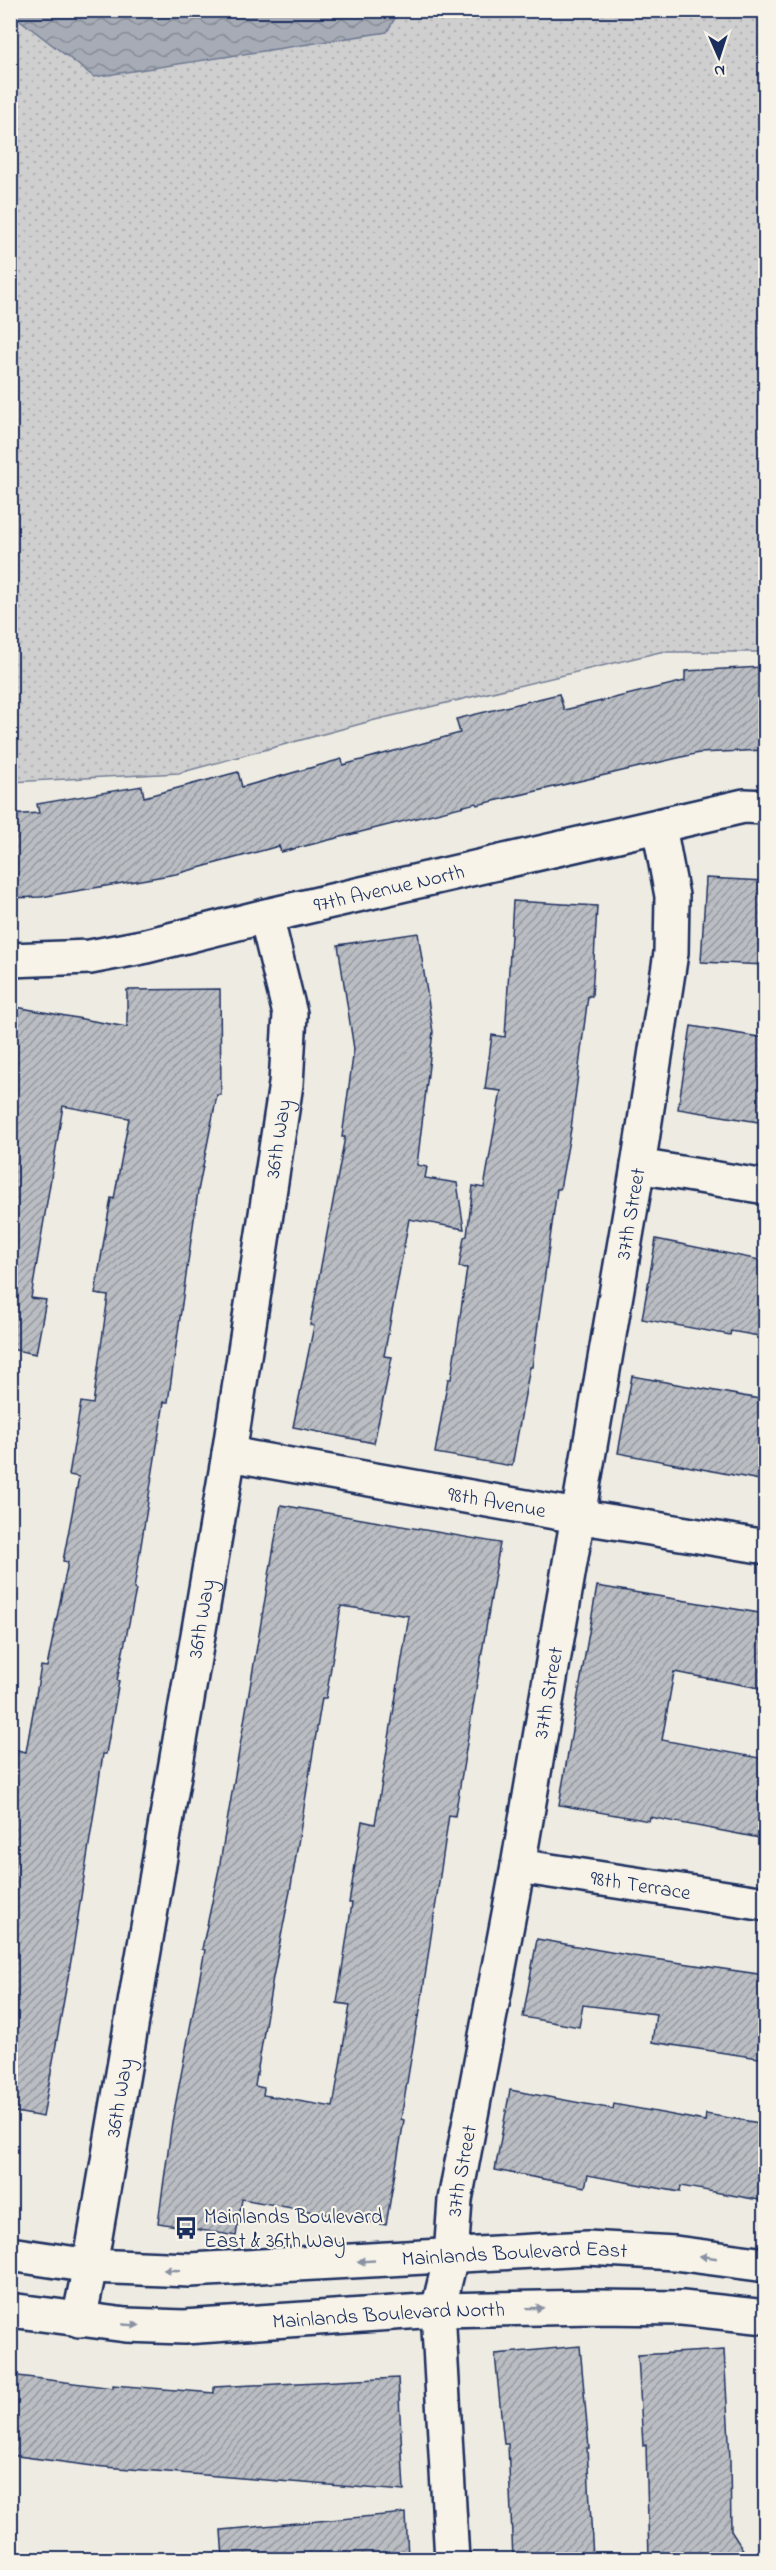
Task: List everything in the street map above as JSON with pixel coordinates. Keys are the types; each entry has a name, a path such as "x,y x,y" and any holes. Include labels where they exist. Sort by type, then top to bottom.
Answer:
{"street":[{"name":"97th Avenue North","path":"10,960 90,957 142,947 266,916 744,806 765,807"},
{"name":"37th Street","path":"452,2559 438,2310 451,2257 455,2200 518,1866 638,1166 671,953 672,896 659,826"},
{"name":"36th Way","path":"79,2320 229,1454 286,1084 290,1014 266,916"},
{"path":"638,1166 765,1187"},
{"name":"98th Avenue","path":"229,1454 577,1516 765,1546"},
{"name":"98th Terrace","path":"518,1866 765,1904"},
{"name":"Mainlands Boulevard East","path":"10,2254 90,2266 190,2270 587,2248 675,2253 765,2265"},
{"name":"Mainlands Boulevard North","path":"10,2310 126,2325 184,2327 438,2310 594,2307 682,2308 765,2317"}],"shaded area":[{"path":"11,11 765,11 765,652 660,652 375,720 179,773 11,782"}],"water":[{"path":"10,11 399,11 387,32 94,77"}],"building":[{"path":"763,667 765,750 699,753 477,805 476,803 281,852 279,846 176,874 41,897 10,898 10,815 39,813 37,804 142,786 144,797 238,772 242,787 342,759 343,765 460,733 456,719 559,694 564,710 685,681 685,671"},
{"path":"706,878 765,881 765,965 701,962"},
{"path":"513,901 597,906 592,996 588,996 571,1129 560,1189 557,1189 532,1367 530,1367 512,1466 435,1453 448,1379 451,1379 467,1268 459,1267 464,1237 467,1236 473,1186 484,1188 501,1091 485,1089 492,1035 505,1037"},
{"path":"418,933 433,1032 417,1165 427,1167 425,1178 457,1183 464,1229 409,1219 384,1356 392,1357 374,1443 293,1427 314,1326 310,1325 345,1137 342,1137 354,1049 338,945"},
{"path":"220,989 221,1095 217,1095 198,1191 168,1402 164,1402 134,1589 136,1590 117,1680 119,1681 106,1754 103,1754 72,1955 43,2117 10,2111 10,1784 17,1750 26,1752 41,1666 47,1667 68,1562 63,1561 79,1477 69,1475 81,1402 93,1404 108,1296 95,1294 111,1198 114,1199 129,1118 63,1106 31,1298 46,1300 36,1354 10,1349 10,1006 127,1027 127,990"},
{"path":"691,1026 765,1038 765,1123 678,1109"},
{"path":"656,1239 765,1261 765,1337 731,1331 730,1335 642,1319"},
{"path":"632,1376 765,1400 765,1481 618,1453"},
{"path":"281,1505 500,1543 455,1816 449,1815 419,2017 401,2119 404,2120 386,2225 242,2199 236,2236 158,2223 172,2122 205,1950 202,1949 219,1869","holes":["341,1606 409,1616 375,1824 362,1821 349,1903 352,1903 337,2003 350,2005 333,2107 263,2095 264,2088 255,2086 322,1698 326,1698"]},
{"path":"597,1586 765,1614 765,1689 674,1672 662,1740 765,1759 765,1839 650,1817 649,1821 559,1805"},
{"path":"537,1939 633,1956 765,1975 765,2059 652,2042 656,2014 583,2005 579,2027 523,2017"},
{"path":"510,2090 613,2109 614,2104 705,2121 706,2114 765,2124 765,2201 681,2186 680,2192 588,2175 585,2187 495,2170"},
{"path":"580,2346 589,2448 587,2448 593,2559 513,2559 508,2444 504,2444 495,2354"},
{"path":"724,2350 731,2531 749,2559 649,2559 646,2445 643,2446 638,2355"},
{"path":"10,2375 113,2388 113,2385 214,2393 214,2387 398,2378 404,2491 93,2466 10,2455"},
{"path":"406,2513 408,2559 223,2559 221,2530"}],"place":[{"name":"Mainlands Boulevard East & 36th Way","path":"186,2228"}]}
